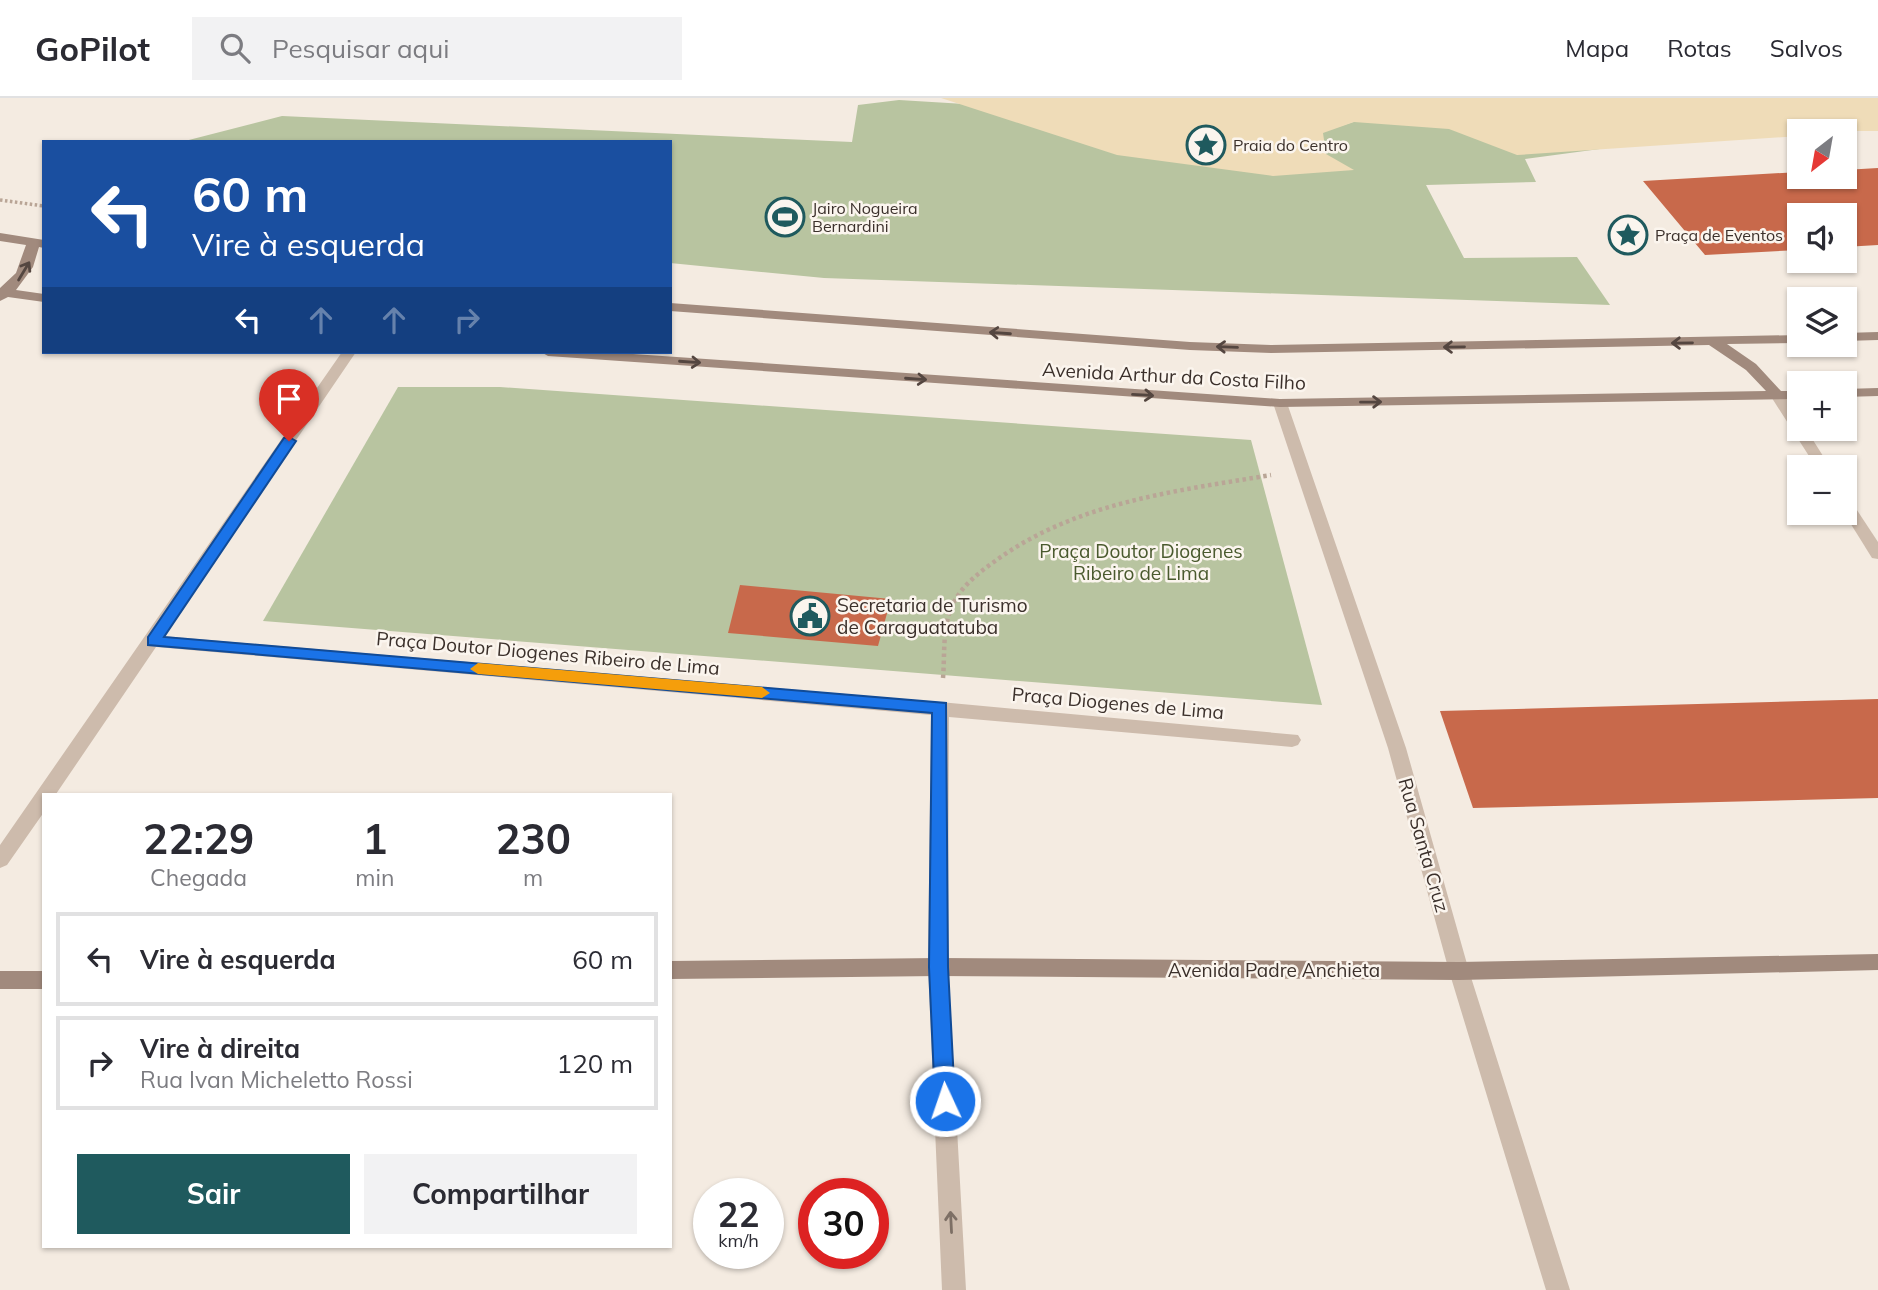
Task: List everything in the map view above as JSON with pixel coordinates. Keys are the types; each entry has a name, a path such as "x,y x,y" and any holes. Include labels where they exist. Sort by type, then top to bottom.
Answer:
{"main road":[{"path":"0,237 38,244 21,279 2,294"},
{"path":"2,294 42,298"},
{"name":"Avenida Arthur da Costa Filho","path":"672,307 1190,346 1322,350 1787,339"},
{"path":"1857,337 1878,336"},
{"path":"1714,342 1751,367 1777,395"},
{"name":"Avenida Arthur da Costa Filho","path":"575,354 1061,390 1280,403 1787,395"},
{"path":"1857,393 1878,392"},
{"name":"Avenida Padre Anchieta","path":"672,970 938,967 1460,971 1878,962"},
{"path":"0,981 42,980"}],"street":[{"path":"47,793 348,354"},
{"path":"1777,395 1815,455"},
{"name":"Rua Santa Cruz","path":"1280,403 1397,748 1460,971 1558,1290"},
{"path":"1857,521 1878,554"},
{"name":"Praça Doutor Diogenes Ribeiro de Lima","path":"153,641 940,708"},
{"path":"940,708 938,967 954,1290"},
{"name":"Praça Diogenes de Lima","path":"940,708 1293,740"},
{"path":"0,860 42,800"}],"path":[{"path":"0,200 42,206"},
{"path":"940,708 949,612 970,581 1008,549 1085,511 1172,492 1303,470"}],"green space":[{"path":"899,100 1338,127 1380,113 1622,146 1525,159 1536,182 1426,185 1464,258 1577,257 1610,305 824,278 672,263 672,140 189,140 282,116 852,142 858,105"},
{"name":"Praça Doutor Diogenes Ribeiro de Lima","path":"398,387 500,387 1251,440 1322,705 263,621"}],"sand":[{"name":"Praia do Centro","path":"941,98 1878,98 1878,131 1857,131 1857,119 1787,119 1787,137 1517,155 1449,129 1354,122 1323,133 1326,154 1354,170 1273,176 1117,155"}],"building":[{"path":"1878,168 1878,245 1857,246 1857,203 1787,203 1787,251 1705,255 1643,181 1787,173 1787,189 1857,189 1857,169"},
{"name":"Secretaria de Turismo de Caraguatatuba","path":"740,585 891,599 878,646 728,633"},
{"path":"1878,699 1878,798 1473,808 1440,711"}],"slow traffic":[{"path":"478,669 762,693"}],"place":[{"name":"Praia do Centro","path":"1206,145"},
{"name":"Jairo Nogueira Bernardini","path":"785,217"},
{"name":"Praça de Eventos","path":"1628,235"},
{"name":"Secretaria de Turismo de Caraguatatuba","path":"810,616"}],"route":[{"path":"289,441 153,641 940,708 938,967 945,1101"}]}
